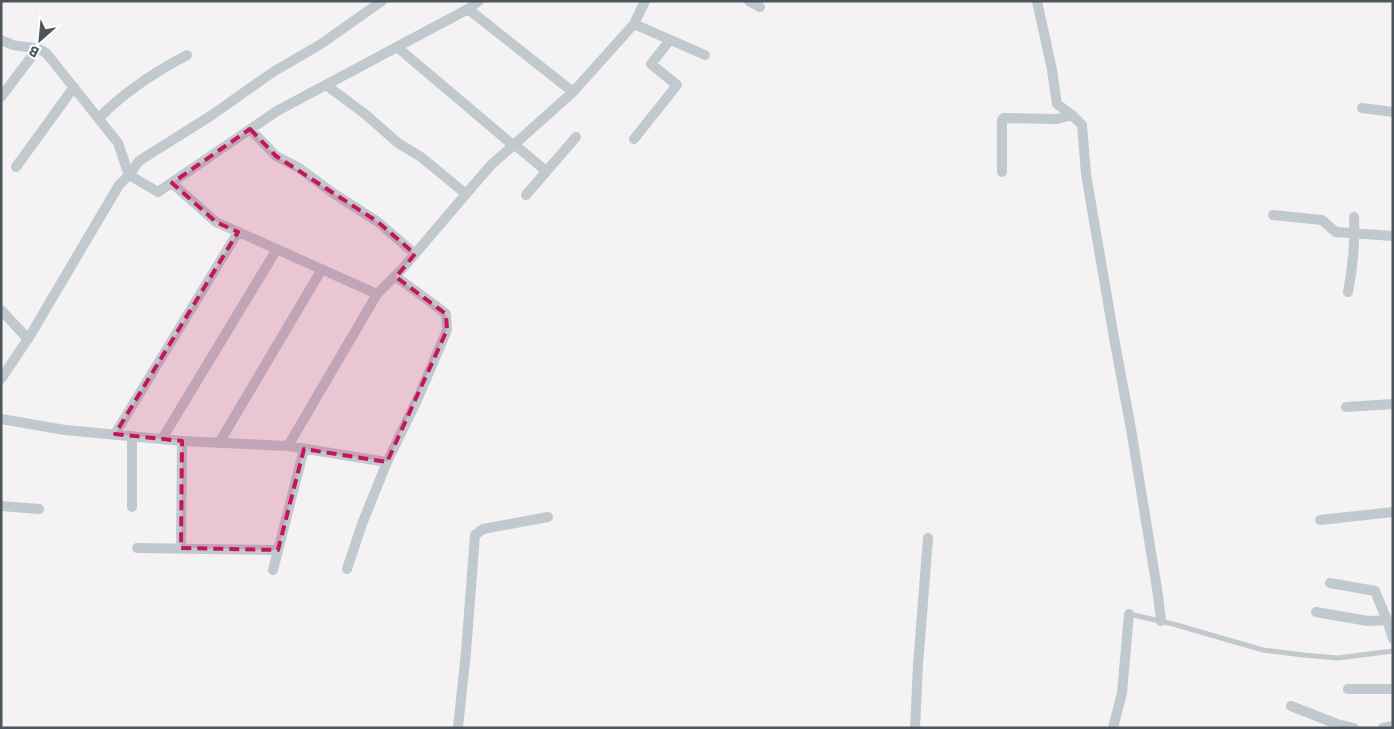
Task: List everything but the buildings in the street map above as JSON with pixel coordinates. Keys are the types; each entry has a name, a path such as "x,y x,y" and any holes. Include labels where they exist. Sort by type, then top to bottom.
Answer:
{"street":[{"path":"1,379 28,339 119,185 139,161 212,115 273,72 321,44 382,1"},
{"path":"1,40 13,45 38,48 47,54 118,143 129,175 158,192 277,111 468,9 479,1"},
{"path":"288,446 376,294 415,254 490,166 573,92 634,24 645,1"},
{"path":"749,1 760,7"},
{"path":"1037,1 1052,70 1057,104 1082,125 1086,174 1131,429 1158,595 1160,622"},
{"path":"468,9 573,92"},
{"path":"634,24 705,55"},
{"path":"634,139 678,85 650,64 670,40"},
{"path":"397,47 546,170"},
{"path":"1,97 38,48"},
{"path":"99,118 114,102 153,74 187,55"},
{"path":"326,85 365,114 398,143 421,157 466,194"},
{"path":"16,167 74,87"},
{"path":"1362,108 1393,112"},
{"path":"1002,172 1002,120 1004,118 1057,119 1072,115"},
{"path":"250,129 276,156 298,168 378,222 415,254"},
{"path":"526,195 576,137"},
{"path":"172,183 216,222 322,268 376,294"},
{"path":"1273,215 1322,220 1336,232 1393,236"},
{"path":"1348,292 1352,273 1355,234 1354,216"},
{"path":"115,434 238,232"},
{"path":"162,439 277,249"},
{"path":"219,443 322,268"},
{"path":"347,569 362,524 387,462 418,398 447,330 446,314 395,276"},
{"path":"1,310 28,339"},
{"path":"1346,407 1393,404"},
{"path":"1,419 65,430 182,441 288,446 387,462"},
{"path":"132,436 132,507"},
{"path":"181,548 182,441"},
{"path":"273,570 304,449"},
{"path":"1,506 39,509"},
{"path":"1320,520 1393,512"},
{"path":"458,728 475,535 483,529 548,517"},
{"path":"915,728 928,538"},
{"path":"137,548 278,550"},
{"path":"1330,583 1374,590 1393,639"},
{"path":"1316,612 1368,621 1387,620"},
{"path":"1113,728 1122,692 1128,614"},
{"path":"1348,689 1393,688"},
{"path":"1291,706 1337,724 1354,728"},
{"path":"1382,728 1393,726"}],"lane":[{"path":"1128,614 1263,650 1338,658 1393,650"}],"highlighted area":[{"path":"250,129 276,156 378,222 415,254 396,277 446,314 447,330 387,462 304,449 278,550 181,548 182,441 115,434 238,232 216,222 172,183"}]}
